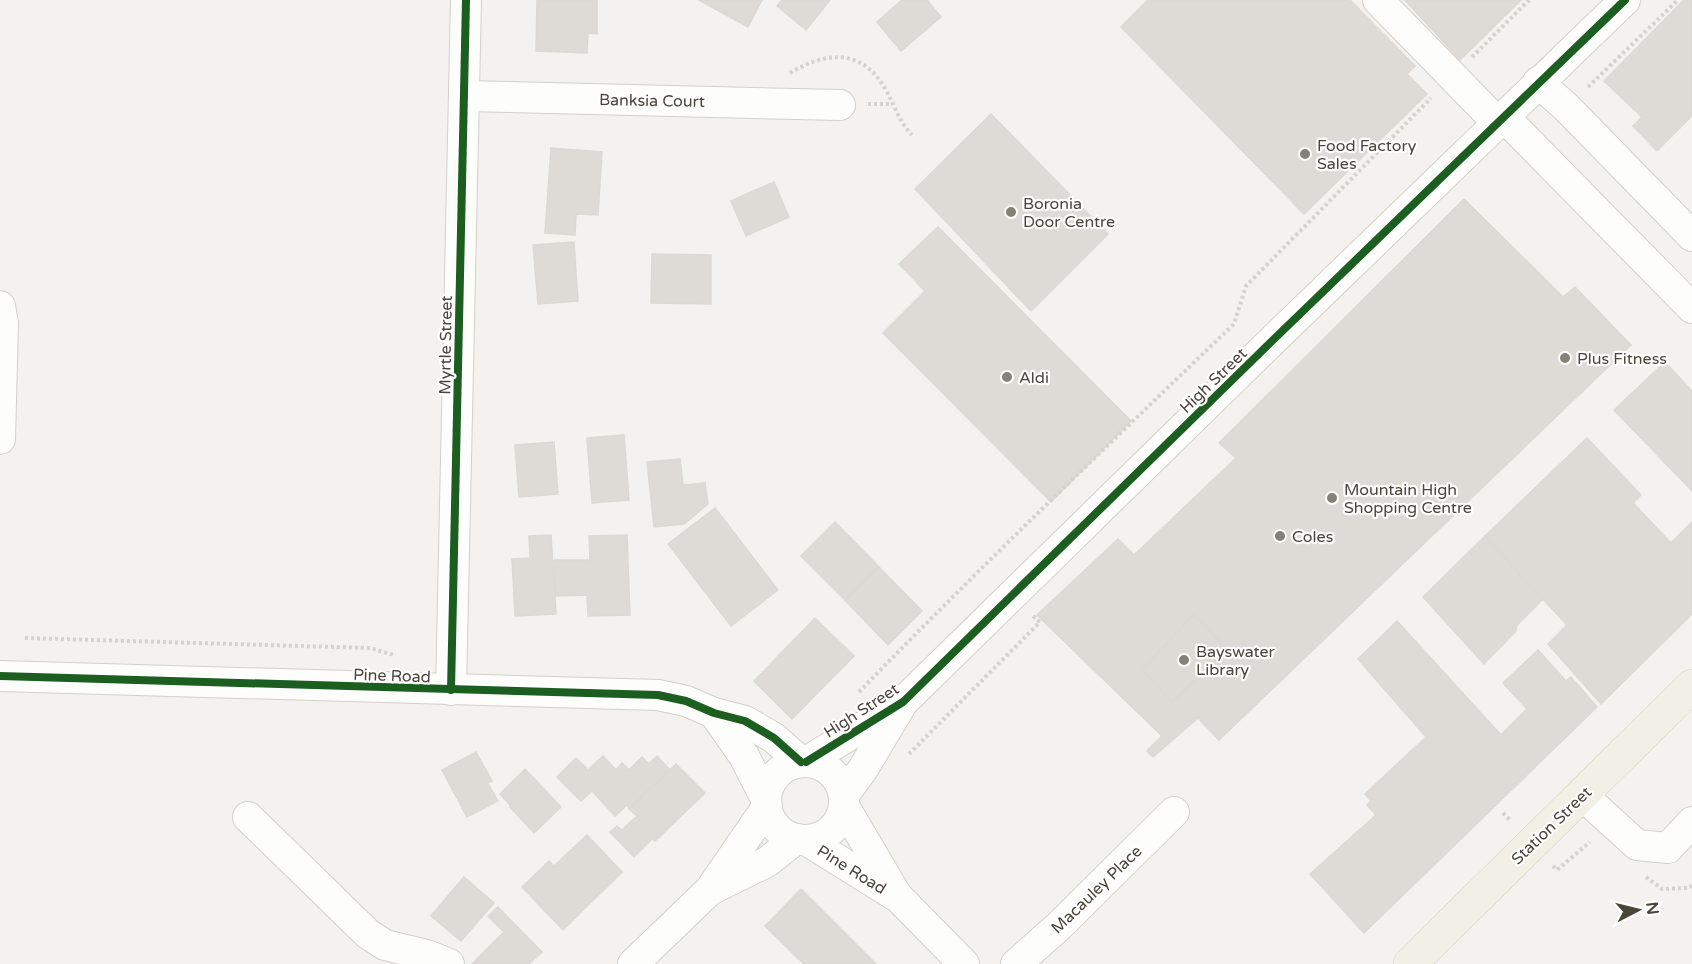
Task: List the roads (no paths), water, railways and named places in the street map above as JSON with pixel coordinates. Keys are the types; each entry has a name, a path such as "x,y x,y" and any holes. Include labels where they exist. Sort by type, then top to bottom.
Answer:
{"main road":[{"name":"Station Street","path":"1410,964 1692,686"}],"street":[{"name":"Myrtle Street","path":"451,690 466,0"},
{"path":"1378,0 1452,77 1500,119 1692,308"},
{"name":"High Street","path":"804,762 903,702 1538,82 1625,0"},
{"path":"1538,82 1567,108 1692,236"},
{"name":"Banksia Court","path":"464,96 840,105"},
{"path":"0,306 3,323 0,439"},
{"name":"Pine Road","path":"0,676 658,695 686,701 714,713 745,721 774,738 804,762"},
{"name":"High Street","path":"844,800 903,702"},
{"path":"633,964 710,890 766,803 770,785 777,774 788,766 804,762 824,766 837,778 844,800 840,819 831,830 819,837 801,839 783,832 772,822 766,803 744,756 714,713"},
{"path":"1582,795 1637,845 1668,848 1692,822"},
{"name":"Pine Road","path":"844,800 898,898"},
{"name":"Macauley Place","path":"1016,964 1059,926 1174,812"},
{"path":"248,817 368,934 385,945 427,954 449,964"},
{"path":"710,890 767,862 801,839"},
{"name":"Pine Road","path":"801,839 898,898 964,964"}],"place":[{"name":"Food Factory Sales","path":"1305,154"},
{"name":"Boronia Door Centre","path":"1011,212"},
{"name":"Plus Fitness","path":"1565,358"},
{"name":"Aldi","path":"1007,377"},
{"name":"Mountain High Shopping Centre","path":"1332,498"},
{"name":"Coles","path":"1280,536"},
{"name":"Bayswater Library","path":"1184,660"}]}
